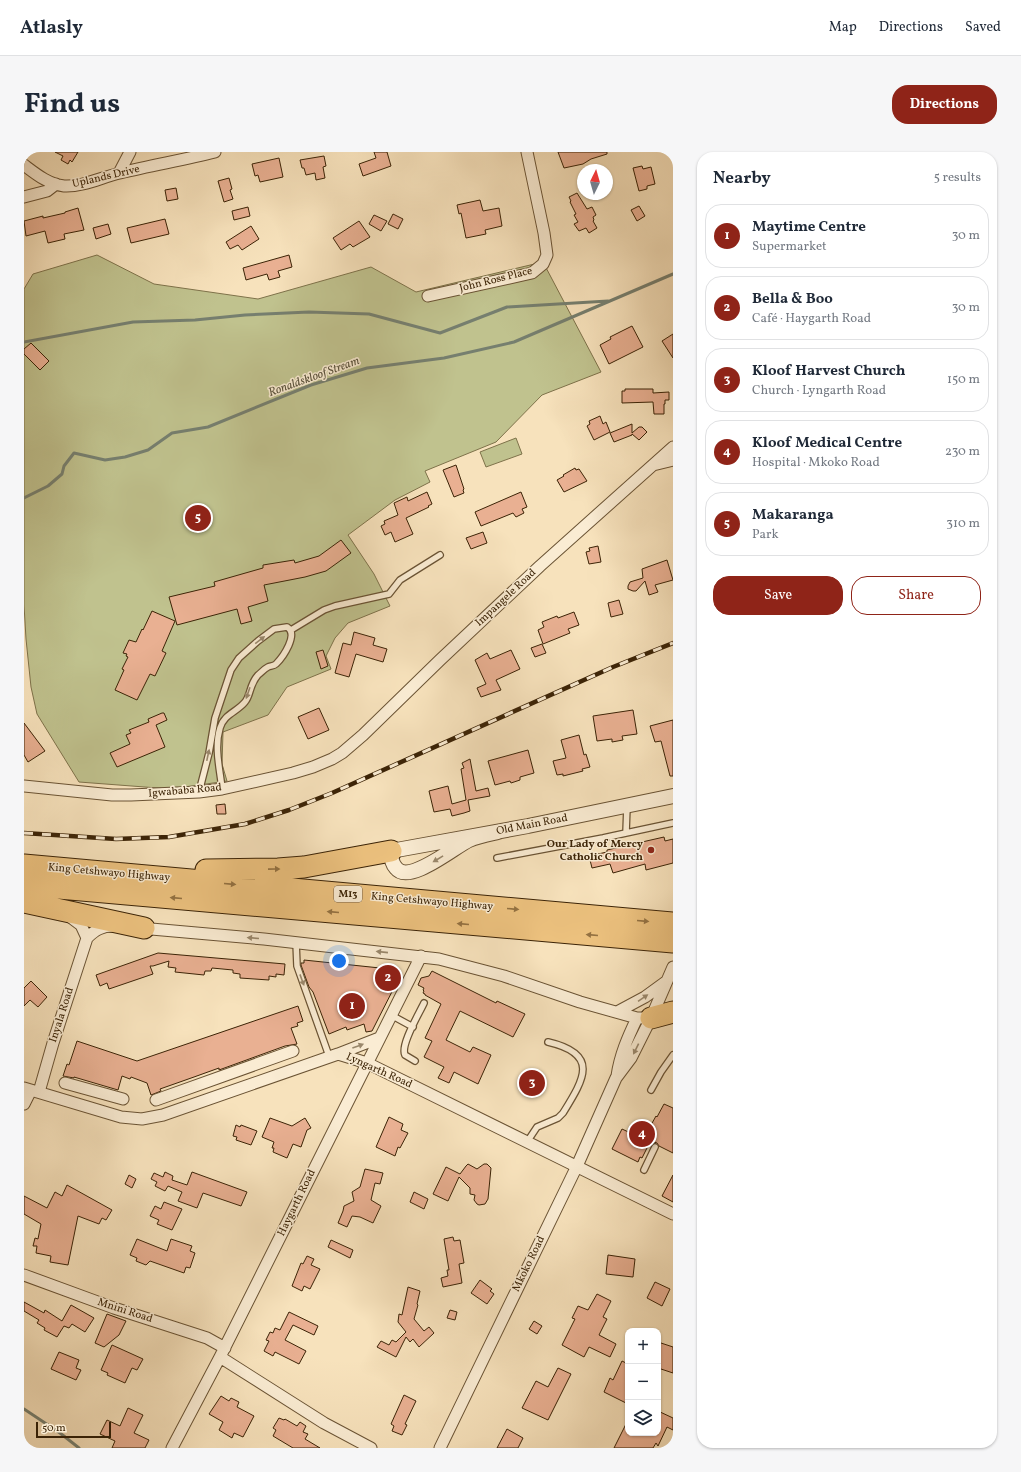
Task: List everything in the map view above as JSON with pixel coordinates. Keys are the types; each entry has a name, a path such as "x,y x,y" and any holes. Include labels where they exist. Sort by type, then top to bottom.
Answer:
{"highway":[{"path":"53,868 278,870 318,865 391,851"},
{"name":"King Cetshwayo Highway","path":"24,865 673,923"},
{"name":"King Cetshwayo Highway","path":"24,885 673,942"},
{"path":"24,902 144,928"},
{"path":"644,1018 673,1012"}],"street":[{"path":"119,173 130,152"},
{"name":"Uplands Drive","path":"24,165 41,178 64,186 80,184 119,173 215,152"},
{"name":"John Ross Place","path":"428,296 532,273 543,264 547,255 544,233 527,152"},
{"path":"24,197 47,191 56,184"},
{"name":"Impangele Road","path":"342,753 363,735 540,566 673,446"},
{"path":"653,465 673,460"},
{"name":"Igwababa Road","path":"24,786 124,795 199,792 222,789 314,767 342,753"},
{"name":"Old Main Road","path":"391,851 498,832 673,796"},
{"path":"391,851 393,864 396,869 402,872 410,873 424,867 469,840 498,832"},
{"path":"59,910 78,922 87,938 98,929 108,926 296,942 421,956 465,965 617,1012 644,1018"},
{"name":"Inyala Road","path":"24,1104 55,1036 87,938"},
{"name":"Haygarth Road","path":"172,1448 223,1352 421,956"},
{"name":"Mkoko Road","path":"440,1448 577,1166 616,1078 631,1058 644,1018 667,980 673,967"},
{"path":"617,1012 645,997 667,980"},
{"path":"31,1090 121,1117 136,1119 153,1117 379,1038"},
{"path":"156,1100 292,1051"},
{"name":"Lyngarth Road","path":"333,1055 367,1063 673,1214"},
{"path":"65,1083 85,1090 123,1099"},
{"path":"187,1089 192,1104"},
{"path":"80,1105 85,1090"},
{"name":"Mnini Road","path":"24,1275 114,1308 208,1338 223,1352 324,1424 371,1448"}],"lane":[{"path":"290,630 324,610 334,606 389,594 400,580 440,555"},
{"path":"199,792 209,753 214,718 231,670 239,658 258,641 274,630 287,627 292,635 291,640 275,665 268,667 253,682 246,702 230,713 222,721 220,728 218,759 222,789"},
{"path":"213,727 220,728"},
{"path":"626,833 627,805"},
{"path":"497,858 673,823"},
{"path":"354,895 377,890"},
{"path":"438,895 464,905"},
{"path":"296,942 296,966 333,1055"},
{"path":"415,1061 405,1055 404,1052 406,1042 424,1003"},
{"path":"391,1015 413,1026"},
{"path":"527,1142 537,1127 558,1118 563,1113 584,1073 583,1063 575,1052 568,1047 548,1042"},
{"path":"651,1090 673,1055"},
{"path":"644,1170 655,1147"}],"green space":[{"path":"97,255 154,284 258,299 371,267 416,292 543,262 601,372 542,395 496,442 425,471 430,482 395,500 348,535 374,574 390,606 348,623 335,638 326,656 331,669 287,687 268,715 223,732 222,764 227,781 171,789 79,782 37,714 31,687 24,605 24,289 33,274"},
{"path":"516,438 522,454 486,467 480,452"}],"building":[{"path":"55,152 78,152 72,162 70,160 68,164 61,160 63,156"},
{"path":"374,152 387,152 391,166 363,176 359,164 376,158"},
{"path":"558,152 607,152 607,154 591,159 583,164 577,164 577,165 564,168"},
{"path":"324,156 326,166 323,167 325,178 316,180 315,173 306,175 300,160"},
{"path":"279,158 283,177 260,182 258,175 255,176 252,164"},
{"path":"642,166 643,169 651,167 655,184 647,186 647,189 639,191 633,168"},
{"path":"229,178 232,189 230,190 233,199 224,202 218,181"},
{"path":"176,188 178,199 167,201 165,190"},
{"path":"577,193 577,200 581,200 587,209 592,207 596,215 593,217 593,221 597,228 589,233 586,228 579,231 574,224 578,222 574,215 576,214 569,197"},
{"path":"480,200 483,211 499,208 502,226 485,230 486,234 466,238 461,213 459,214 457,205"},
{"path":"639,206 645,216 637,221 631,210"},
{"path":"248,207 250,216 234,220 232,211"},
{"path":"78,208 84,230 64,234 65,239 48,243 45,231 26,236 24,221 43,216 43,218 65,213"},
{"path":"393,214 403,219 398,229 388,224"},
{"path":"374,215 387,221 381,231 369,224"},
{"path":"165,219 169,234 131,243 127,228"},
{"path":"359,221 370,237 353,247 350,244 341,250 333,238"},
{"path":"108,224 111,234 96,239 93,228"},
{"path":"251,226 259,239 242,250 238,245 230,249 226,242"},
{"path":"289,255 292,267 278,271 280,277 269,280 267,274 246,280 243,268"},
{"path":"632,326 643,347 609,364 600,345 611,339 610,337"},
{"path":"673,334 673,358 662,341"},
{"path":"31,343 49,361 40,370 24,354 24,349"},
{"path":"625,389 653,389 653,393 669,392 669,400 665,400 664,404 664,414 654,414 653,402 622,403 622,391 625,391"},
{"path":"600,416 603,424 606,422 610,432 594,440 587,426 590,424 589,421"},
{"path":"632,424 632,433 639,427 642,427 647,432 639,440 632,434 614,442 610,433"},
{"path":"456,465 464,493 454,497 443,470"},
{"path":"575,468 576,470 579,469 587,481 564,492 557,480"},
{"path":"427,492 432,504 428,506 429,507 406,518 413,534 395,542 391,532 385,535 381,526 385,524 384,521 398,515 394,503 407,497 408,501"},
{"path":"521,492 527,507 522,509 524,513 516,517 513,513 481,526 475,512"},
{"path":"483,532 487,543 471,549 466,538"},
{"path":"341,540 351,553 326,571 305,577 264,585 268,601 248,607 252,621 241,624 237,609 177,625 169,597 215,586 214,582 263,568 263,565 294,560 295,563 319,556"},
{"path":"598,546 601,562 589,564 586,552 590,551 589,548"},
{"path":"667,560 673,580 655,585 658,592 649,595 645,581 636,591 628,589 630,582 643,578 642,569"},
{"path":"619,600 623,614 611,617 608,603"},
{"path":"152,611 175,621 162,651 166,653 155,676 150,674 137,700 115,690 128,657 126,656 127,654 123,653 129,640 136,642"},
{"path":"574,612 579,625 568,629 570,633 543,644 538,630 544,627 542,622 557,616 558,618"},
{"path":"354,632 375,638 373,645 387,649 383,662 356,654 349,677 335,673 343,643 351,645"},
{"path":"542,644 546,653 535,657 531,648"},
{"path":"323,650 328,666 321,669 316,652"},
{"path":"511,650 520,669 496,680 501,690 481,697 477,688 486,684 475,660 487,653 490,659"},
{"path":"319,708 329,730 308,739 298,717"},
{"path":"633,710 637,734 622,736 623,740 612,742 612,739 597,741 593,716"},
{"path":"164,713 167,720 156,725 165,747 117,767 110,753 130,744 126,735 131,733 129,730 149,722 148,719"},
{"path":"673,720 673,776 670,776 661,741 655,742 650,726"},
{"path":"24,723 45,751 28,762 24,755"},
{"path":"579,735 584,755 586,754 590,767 582,769 583,771 563,776 563,774 557,775 553,761 566,758 561,740"},
{"path":"528,750 534,773 520,777 520,780 511,783 510,781 495,785 488,761"},
{"path":"470,759 476,791 488,788 490,796 468,800 470,811 464,813 452,816 450,809 434,812 429,791 448,786 452,804 466,800 461,769 464,768 462,763"},
{"path":"225,804 226,814 217,814 216,805"},
{"path":"664,837 665,841 673,839 673,863 646,870 645,864 613,873 610,864 592,868 589,856 607,852 607,850"},
{"path":"158,953 285,964 284,975 276,974 276,977 269,976 269,980 240,978 240,974 233,973 233,970 212,968 211,971 205,971 204,975 175,972 176,968 168,967 169,961 150,966 153,974 109,989 107,983 100,986 96,975"},
{"path":"304,960 399,970 401,974 372,1031 366,1032 364,1024 347,1030 346,1027 329,1034 301,965 301,963 304,963"},
{"path":"432,971 496,1003 497,1001 525,1014 513,1037 460,1011 446,1040 470,1052 473,1047 491,1055 478,1084 454,1072 449,1083 438,1078 444,1067 424,1057 432,1041 425,1038 441,1004 425,995 423,993 424,988 418,985 421,978 429,976"},
{"path":"31,981 47,997 38,1007 30,1000 24,1006 24,988"},
{"path":"298,1006 303,1021 297,1023 298,1026 291,1028 297,1044 285,1046 219,1070 219,1068 160,1089 161,1091 151,1095 147,1083 131,1077 130,1079 122,1076 118,1090 74,1077 63,1076 67,1064 69,1065 77,1041 137,1061"},
{"path":"664,1104 673,1108 673,1153 659,1146 657,1143 646,1139 653,1126 651,1125"},
{"path":"389,1117 403,1124 401,1130 408,1133 400,1148 398,1147 395,1156 376,1147"},
{"path":"270,1118 292,1126 305,1118 311,1128 307,1130 301,1147 293,1144 287,1158 273,1152 274,1148 272,1148 274,1142 262,1137"},
{"path":"236,1125 240,1127 241,1125 257,1131 251,1145 236,1140 237,1137 233,1136"},
{"path":"622,1129 650,1142 642,1158 640,1157 638,1162 612,1149"},
{"path":"468,1164 477,1169 484,1164 487,1164 491,1168 488,1199 485,1204 477,1204 474,1200 475,1195 470,1194 470,1188 459,1177 448,1201 433,1194 446,1167 460,1174"},
{"path":"365,1169 383,1173 380,1184 375,1183 371,1200 381,1206 373,1223 360,1217 352,1216 347,1227 338,1223 344,1206 354,1201 352,1192 360,1187"},
{"path":"165,1172 173,1176 172,1180 187,1185 192,1172 247,1192 241,1206 203,1193 197,1208 178,1201 182,1192 168,1186 165,1191 155,1186 157,1182 151,1179 154,1173 163,1177"},
{"path":"129,1175 136,1179 132,1188 125,1184"},
{"path":"673,1175 673,1202 662,1196"},
{"path":"67,1185 112,1210 106,1220 102,1218 99,1224 78,1216 68,1265 50,1262 51,1256 36,1253 37,1246 33,1246 35,1238 38,1239 41,1224 24,1214 24,1196 47,1208 55,1192 62,1196"},
{"path":"414,1192 428,1199 424,1209 410,1202"},
{"path":"164,1202 182,1209 172,1230 157,1224 159,1220 150,1216 155,1206 161,1209"},
{"path":"453,1237 454,1241 460,1240 464,1263 459,1264 462,1283 443,1287 441,1278 448,1276 447,1270 449,1270 444,1239"},
{"path":"137,1239 167,1251 171,1239 192,1246 190,1251 195,1253 190,1268 186,1267 184,1273 150,1261 146,1265 136,1261 137,1258 130,1255"},
{"path":"331,1240 353,1250 350,1258 328,1247"},
{"path":"608,1255 635,1259 633,1277 606,1274"},
{"path":"307,1256 314,1259 311,1265 320,1269 310,1289 304,1286 302,1291 292,1286 301,1263 303,1264"},
{"path":"480,1280 492,1289 490,1291 494,1294 487,1304 471,1293"},
{"path":"655,1282 670,1289 662,1306 647,1298"},
{"path":"408,1287 420,1291 414,1319 424,1331 429,1327 434,1333 419,1347 413,1339 410,1342 406,1337 396,1357 377,1347 381,1341 389,1345 392,1340 396,1342 406,1332 398,1322 399,1314 402,1315"},
{"path":"597,1294 611,1301 603,1317 607,1319 599,1335 616,1344 610,1357 589,1347 584,1357 562,1345 575,1319 572,1318 578,1306 588,1310"},
{"path":"24,1302 44,1313 45,1310 62,1321 71,1305 94,1318 85,1332 72,1324 69,1328 64,1326 57,1337 44,1330 45,1328 37,1323 39,1320 24,1311"},
{"path":"450,1310 457,1312 455,1320 447,1318"},
{"path":"289,1312 318,1326 314,1335 293,1325 285,1340 306,1351 299,1364 275,1352 273,1356 264,1351 269,1341 266,1340 270,1332 273,1333 275,1328 280,1330"},
{"path":"107,1314 126,1321 119,1335 104,1347 95,1343"},
{"path":"534,1321 542,1326 537,1334 529,1329"},
{"path":"661,1343 673,1347 673,1373 661,1369"},
{"path":"112,1345 143,1359 137,1370 132,1368 125,1383 107,1375 108,1373 101,1370"},
{"path":"59,1352 79,1360 76,1368 81,1370 76,1380 51,1369"},
{"path":"622,1361 625,1362 625,1402 604,1392 610,1378 613,1380"},
{"path":"558,1368 571,1374 548,1420 522,1408 536,1381 548,1387"},
{"path":"404,1395 416,1401 405,1424 407,1425 402,1435 392,1431 394,1426 391,1424"},
{"path":"221,1396 229,1401 231,1398 239,1402 237,1407 254,1416 243,1437 234,1433 232,1438 219,1430 223,1422 209,1414"},
{"path":"128,1408 143,1415 134,1433 149,1440 145,1448 112,1448 115,1441 100,1434 107,1420 120,1426"},
{"path":"661,1412 673,1418 673,1430 667,1427 658,1446 656,1443 653,1448 614,1448 625,1426 625,1436 661,1436"},
{"path":"279,1418 285,1419 297,1426 300,1422 306,1426 303,1432 308,1434 305,1439 320,1448 293,1448 273,1436 276,1430 273,1428"},
{"path":"507,1429 523,1438 518,1448 497,1448"}],"waterway":[{"name":"Ronaldskloof Stream","path":"24,498 48,486 62,474 64,466 74,453 105,460 125,457 148,450 172,433 208,427 311,385 367,368 444,358 514,342 673,274"},
{"path":"24,342 133,322 195,320 245,315 309,312 369,314 440,333 507,307 608,301"},
{"path":"24,1409 60,1433 79,1448"}],"railway":[{"path":"24,833 116,839 169,837 245,824 289,810 332,793 613,667 673,643"}],"place":[{"name":"Makaranga","path":"198,518"},
{"name":"Our Lady of Mercy Catholic Church","path":"651,850"},
{"name":"Bella & Boo","path":"388,978"},
{"name":"Maytime Centre","path":"352,1006"},
{"name":"Kloof Harvest Church","path":"532,1083"},
{"name":"Kloof Medical Centre","path":"642,1134"}]}
